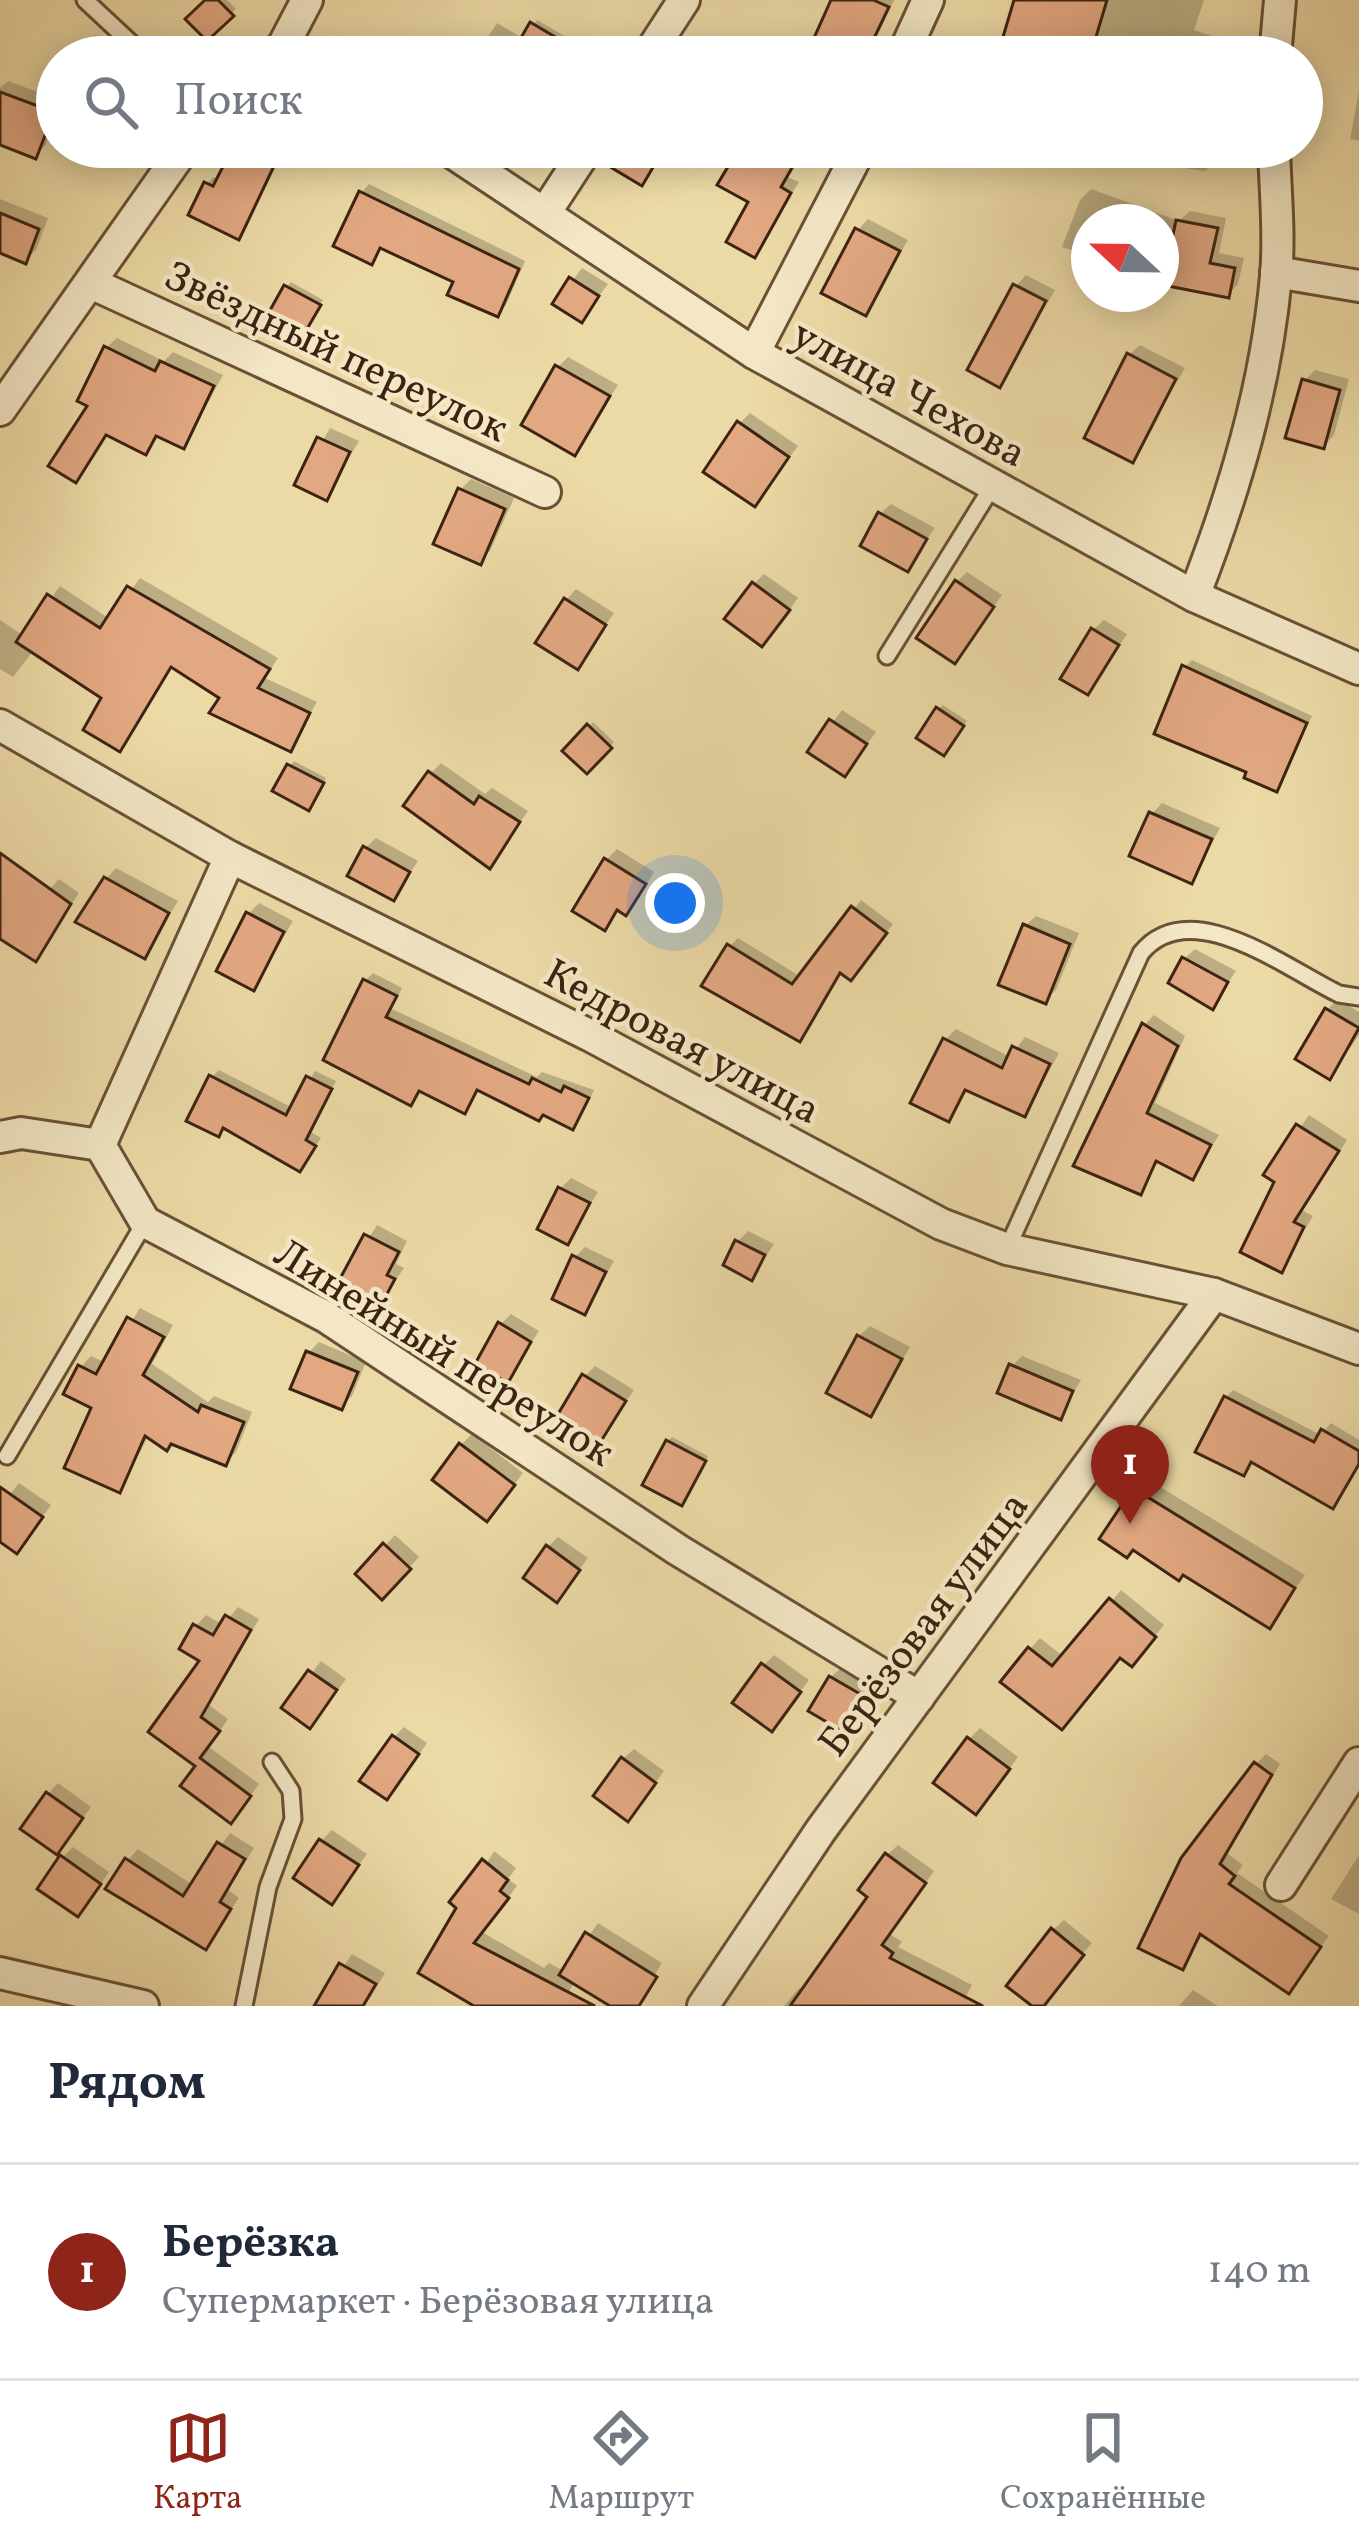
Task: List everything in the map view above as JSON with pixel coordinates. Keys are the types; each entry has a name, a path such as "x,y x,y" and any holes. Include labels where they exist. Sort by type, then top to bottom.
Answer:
{"street":[{"path":"292,36 308,0"},
{"path":"661,36 684,0"},
{"path":"912,36 928,0"},
{"path":"1277,36 1280,0"},
{"name":"Звёздный переулок","path":"0,410 171,168"},
{"name":"улица Чехова","path":"476,168 754,353 1194,596 1359,669"},
{"path":"545,213 574,168"},
{"path":"754,353 850,168"},
{"path":"1194,596 1227,509 1261,382 1276,272 1274,168"},
{"path":"1276,272 1359,286"},
{"name":"Звёздный переулок","path":"93,284 545,492"},
{"name":"Кедровая улица","path":"0,725 230,857 589,1035 941,1224 1007,1249 1214,1294 1359,1348"},
{"path":"100,1145 230,857"},
{"path":"0,1137 21,1132 100,1145"},
{"path":"100,1145 145,1222"},
{"name":"Линейный переулок","path":"145,1222 326,1317 678,1550 919,1697"},
{"name":"Берёзовая улица","path":"703,2006 919,1697 1214,1294"},
{"path":"1281,1886 1359,1763"},
{"path":"0,1973 143,2006"}],"lane":[{"path":"85,0 124,36"},
{"path":"886,656 992,488"},
{"path":"1007,1249 1141,953 1152,939 1169,929 1213,932 1339,994 1359,997"},
{"path":"7,1456 145,1222"},
{"path":"244,2006 268,1887 292,1819 291,1791 272,1762"}],"building":[{"path":"205,0 218,0 234,16 212,36 202,36 185,19"},
{"path":"831,0 873,0 889,7 875,36 815,36"},
{"path":"1014,0 1107,0 1096,36 1003,36"},
{"path":"530,22 554,36 522,36"},
{"path":"0,92 36,105 36,159 0,145"},
{"path":"222,168 273,168 239,240 188,215 204,182 213,186"},
{"path":"612,168 653,168 642,186"},
{"path":"727,168 792,168 781,187 791,193 755,258 726,242 748,202 717,185"},
{"path":"359,191 519,269 498,317 447,295 453,282 380,248 372,265 333,246"},
{"path":"0,213 39,229 26,264 0,253"},
{"path":"1179,221 1218,228 1210,263 1235,268 1229,298 1179,288"},
{"path":"855,228 900,251 866,316 821,293"},
{"path":"569,277 599,296 582,323 552,304"},
{"path":"1013,284 1046,301 1000,388 967,370"},
{"path":"284,285 321,305 304,334 268,314"},
{"path":"104,346 155,371 160,361 214,386 184,449 156,436 146,455 106,435 76,483 48,466 87,406 77,401"},
{"path":"1127,353 1176,379 1133,463 1084,438"},
{"path":"555,365 610,396 575,456 521,425"},
{"path":"1302,379 1340,390 1324,449 1285,438"},
{"path":"737,421 789,457 755,507 703,472"},
{"path":"317,437 350,452 327,501 294,485"},
{"path":"458,488 505,509 481,565 433,544"},
{"path":"878,512 927,539 908,572 860,546"},
{"path":"955,580 994,607 955,664 916,638"},
{"path":"752,582 790,610 762,647 724,619"},
{"path":"127,586 270,669 258,688 310,713 291,752 209,713 219,698 171,667 120,752 83,730 101,698 16,642 47,594 100,628"},
{"path":"564,598 606,625 578,670 535,643"},
{"path":"1091,628 1119,645 1088,695 1060,679"},
{"path":"1182,665 1307,723 1277,792 1244,778 1246,772 1154,734"},
{"path":"936,707 964,726 944,756 916,738"},
{"path":"829,719 867,744 845,777 807,752"},
{"path":"587,724 612,748 587,774 562,751"},
{"path":"287,764 324,783 309,811 272,791"},
{"path":"428,771 474,804 479,796 520,822 490,869 403,806"},
{"path":"1149,812 1212,839 1192,884 1129,856"},
{"path":"363,846 410,872 394,901 347,876"},
{"path":"0,853 71,904 36,962 0,939"},
{"path":"604,858 646,884 626,916 617,910 605,931 572,911"},
{"path":"104,877 169,913 145,959 75,922"},
{"path":"851,906 887,933 851,981 840,973 800,1042 701,986 727,944 792,984"},
{"path":"246,912 284,932 254,991 216,971"},
{"path":"1023,924 1070,944 1046,1004 998,985"},
{"path":"1182,957 1228,982 1213,1010 1168,983"},
{"path":"363,979 397,996 386,1017 529,1084 532,1078 561,1092 564,1086 589,1098 573,1130 543,1115 539,1121 477,1090 465,1114 419,1091 411,1106 323,1060"},
{"path":"1325,1008 1359,1028 1330,1080 1295,1059"},
{"path":"1142,1023 1178,1046 1147,1113 1211,1145 1193,1180 1156,1161 1141,1195 1073,1166"},
{"path":"943,1038 1002,1068 1012,1046 1050,1064 1025,1117 965,1090 949,1122 910,1103"},
{"path":"209,1075 286,1115 306,1076 332,1089 306,1140 316,1146 300,1172 223,1128 219,1137 186,1121"},
{"path":"1296,1124 1339,1151 1294,1222 1304,1227 1282,1273 1240,1252 1274,1182 1263,1175"},
{"path":"558,1187 590,1203 568,1245 537,1229"},
{"path":"364,1234 399,1252 387,1275 395,1279 378,1311 335,1288"},
{"path":"735,1240 765,1255 752,1281 723,1265"},
{"path":"572,1255 606,1272 585,1315 552,1299"},
{"path":"127,1317 164,1337 143,1375 198,1412 201,1405 244,1422 226,1466 171,1444 167,1451 145,1436 120,1493 64,1468 91,1408 63,1394 78,1365 96,1374"},
{"path":"498,1322 531,1342 508,1383 475,1364"},
{"path":"857,1335 902,1359 871,1417 826,1393"},
{"path":"306,1351 358,1372 342,1410 290,1389"},
{"path":"1009,1364 1073,1391 1061,1420 997,1393"},
{"path":"582,1374 626,1401 598,1446 555,1419"},
{"path":"1224,1396 1314,1442 1321,1429 1359,1451 1359,1464 1333,1509 1251,1462 1244,1476 1195,1452"},
{"path":"666,1440 706,1461 682,1506 642,1485"},
{"path":"459,1443 515,1485 487,1522 432,1480"},
{"path":"0,1487 43,1517 17,1554 0,1542"},
{"path":"1133,1488 1295,1588 1270,1629 1183,1575 1179,1581 1133,1550 1127,1558 1099,1539"},
{"path":"383,1543 411,1569 382,1600 355,1574"},
{"path":"546,1545 580,1570 557,1603 523,1578"},
{"path":"1109,1598 1156,1637 1132,1667 1120,1658 1062,1730 1000,1682 1028,1647 1052,1666"},
{"path":"225,1615 251,1630 201,1717 220,1731 200,1758 251,1796 231,1824 180,1786 195,1766 148,1732 199,1661 179,1649 193,1624 213,1635"},
{"path":"761,1663 801,1692 772,1732 732,1703"},
{"path":"308,1670 337,1690 310,1729 281,1708"},
{"path":"829,1676 862,1695 842,1731 808,1711"},
{"path":"392,1735 419,1754 387,1800 359,1781"},
{"path":"967,1737 1010,1769 976,1815 933,1783"},
{"path":"621,1757 656,1783 628,1822 593,1796"},
{"path":"1254,1762 1272,1775 1220,1864 1235,1876 1229,1884 1321,1947 1289,1994 1200,1934 1183,1970 1138,1948 1181,1858"},
{"path":"46,1792 83,1818 57,1855 20,1829"},
{"path":"319,1839 359,1865 332,1905 293,1878"},
{"path":"217,1842 245,1859 220,1902 231,1909 206,1950 105,1889 125,1858 183,1896"},
{"path":"885,1853 926,1883 882,1945 893,1953 890,1958 983,2006 790,2006 867,1897 858,1890"},
{"path":"60,1855 101,1884 78,1917 37,1889"},
{"path":"482,1859 508,1880 500,1891 509,1898 474,1943 595,2006 474,2006 418,1973 456,1908 449,1902"},
{"path":"1051,1928 1084,1955 1044,2006 1032,2006 1006,1986"},
{"path":"585,1932 657,1977 639,2006 610,2006 559,1975"},
{"path":"339,1963 376,1984 363,2006 314,2006"}],"place":[{"name":"Берёзка","path":"1130,1524"}]}
